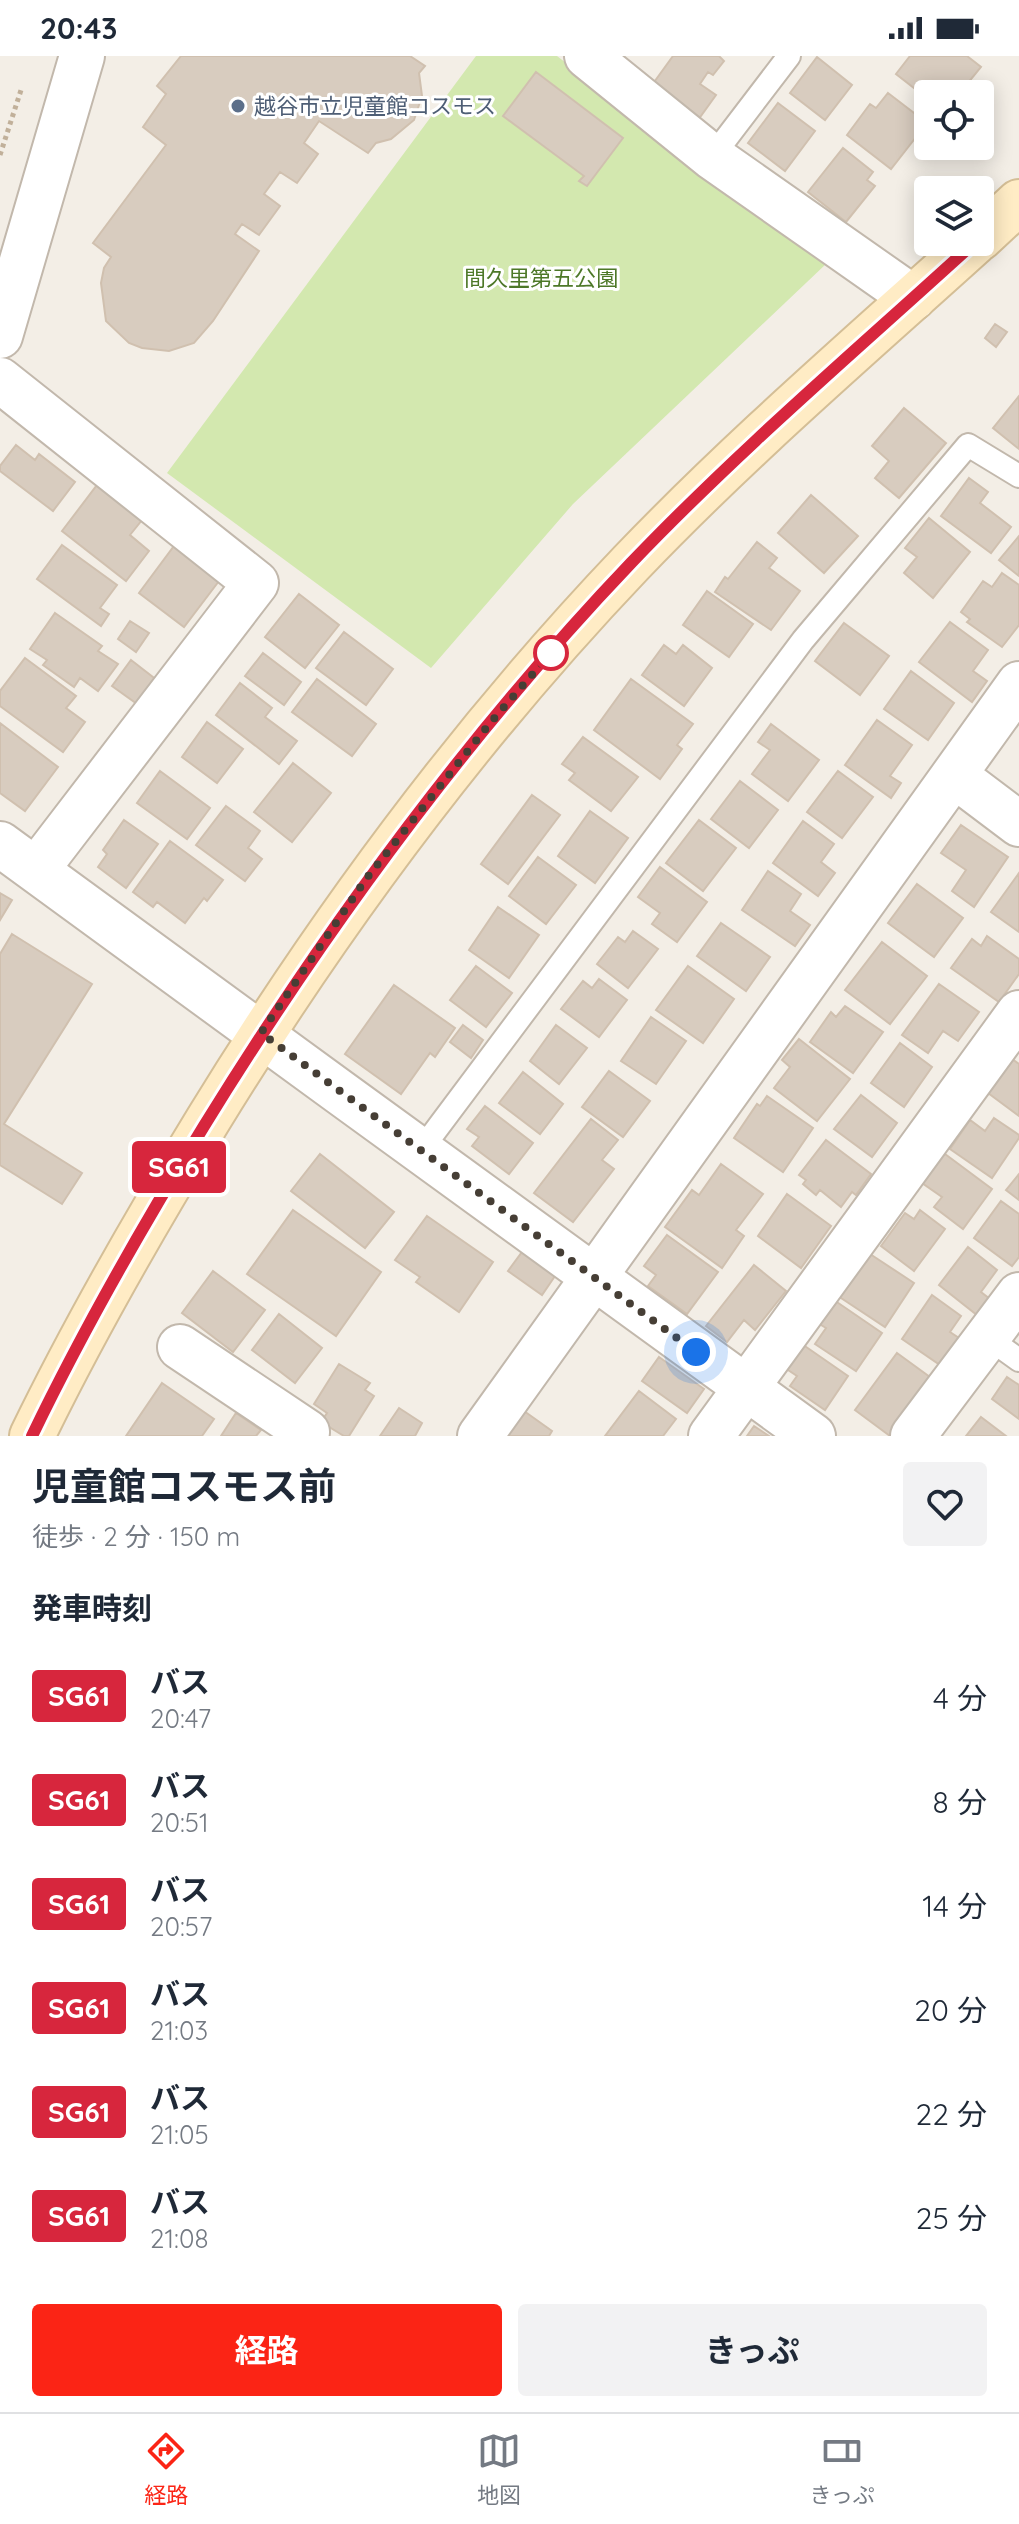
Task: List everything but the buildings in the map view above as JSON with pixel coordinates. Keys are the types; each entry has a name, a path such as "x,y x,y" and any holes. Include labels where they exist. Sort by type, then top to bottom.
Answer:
{"street":[{"path":"0,336 82,56"},
{"path":"587,56 712,157 913,298"},
{"path":"994,225 1019,202"},
{"path":"32,1436 133,1241 261,1033 366,879 491,722 620,575 756,438 960,256"},
{"path":"0,380 256,583 36,870"},
{"path":"480,1436 1019,684"},
{"path":"954,775 1019,824"},
{"path":"0,844 813,1436"},
{"path":"711,1436 1019,1013"},
{"path":"913,1436 1003,1349 1019,1295"},
{"path":"180,1347 307,1432 304,1436"}],"lane":[{"path":"712,157 789,56"},
{"path":"421,1150 803,640 968,445 1019,476"}],"path":[{"path":"0,155 23,84"}],"green space":[{"name":"間久里第五公園","path":"476,56 557,56 826,264 573,504 431,668 167,473"}],"bus line":[{"name":"SG61","path":"32,1436 133,1241 261,1033 366,879 491,722 630,564 756,438 959,256"}],"place":[{"name":"越谷市立児童館コスモス","path":"238,106"}],"route":[{"path":"551,653 491,722 366,879 261,1033 696,1352"}]}
